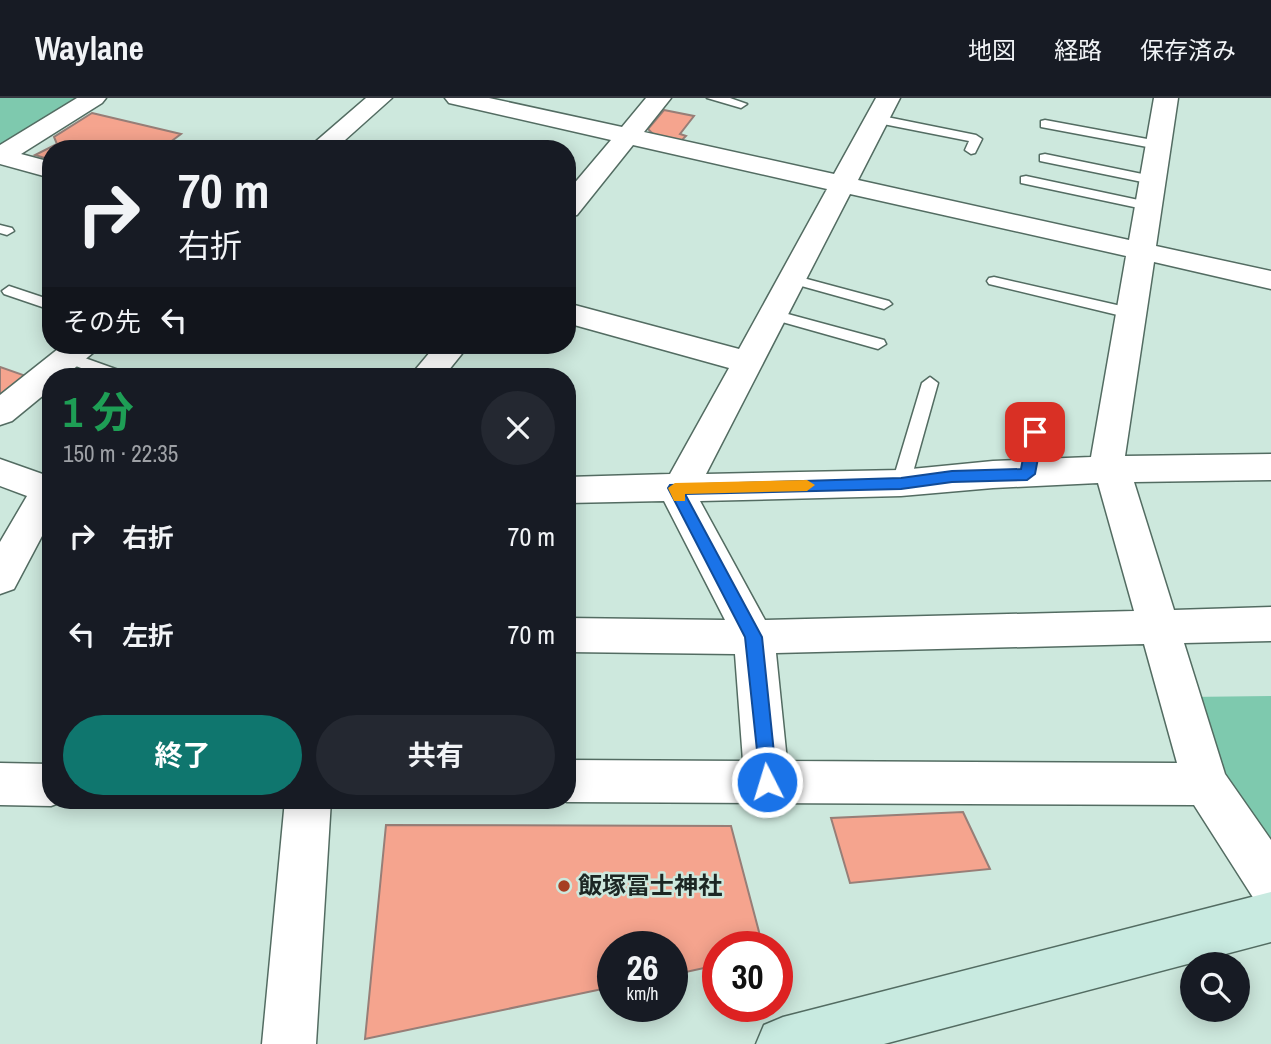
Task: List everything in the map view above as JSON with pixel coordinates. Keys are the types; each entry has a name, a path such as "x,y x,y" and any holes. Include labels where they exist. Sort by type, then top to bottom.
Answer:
{"street":[{"path":"0,156 94,98"},
{"path":"330,140 380,98"},
{"path":"457,98 1271,281"},
{"path":"576,198 659,98"},
{"path":"1167,98 1108,456 1206,783 1271,882"},
{"path":"678,488 883,108"},
{"path":"0,156 42,168"},
{"path":"576,315 747,362"},
{"path":"55,368 72,354"},
{"path":"433,368 445,354"},
{"path":"0,413 42,379"},
{"path":"576,490 901,483 952,477 1110,469 1271,467"},
{"path":"0,472 42,488"},
{"path":"678,488 754,637 767,782"},
{"path":"0,578 42,504"},
{"path":"576,635 754,637 1271,624"},
{"path":"576,781 1206,783"},
{"path":"0,784 42,785"},
{"path":"289,1044 307,809"},
{"path":"783,1044 1271,917"}],"lane":[{"path":"712,98 741,104"},
{"path":"883,108 976,139 971,150"},
{"path":"1045,124 1158,145"},
{"path":"1045,158 1150,193"},
{"path":"1026,180 1150,193"},
{"path":"792,279 884,304"},
{"path":"994,281 1130,313"},
{"path":"9,291 42,302"},
{"path":"773,315 878,344"},
{"path":"81,354 105,368"},
{"path":"901,483 930,383"},
{"path":"1027,474 1040,411"}],"green space":[{"path":"0,98 85,98 0,151"},
{"path":"1271,696 1271,864 1216,785 1187,697"}],"building":[{"path":"664,110 694,116 680,134 686,136 681,141 654,135 648,129"},
{"path":"92,113 181,134 173,140 55,140 54,137"},
{"path":"0,367 26,376 0,397"},
{"path":"963,812 990,869 850,883 831,818"},
{"name":"飯塚冨士神社","path":"386,825 731,826 759,931 702,931 702,968 688,972 688,931 597,931 597,990 365,1039"}],"slow traffic":[{"path":"680,497 675,488 807,485"}],"place":[{"name":"飯塚冨士神社","path":"564,886"}],"route":[{"path":"767,782 754,637 675,488 901,483 952,477 1027,474 1035,432"}]}
